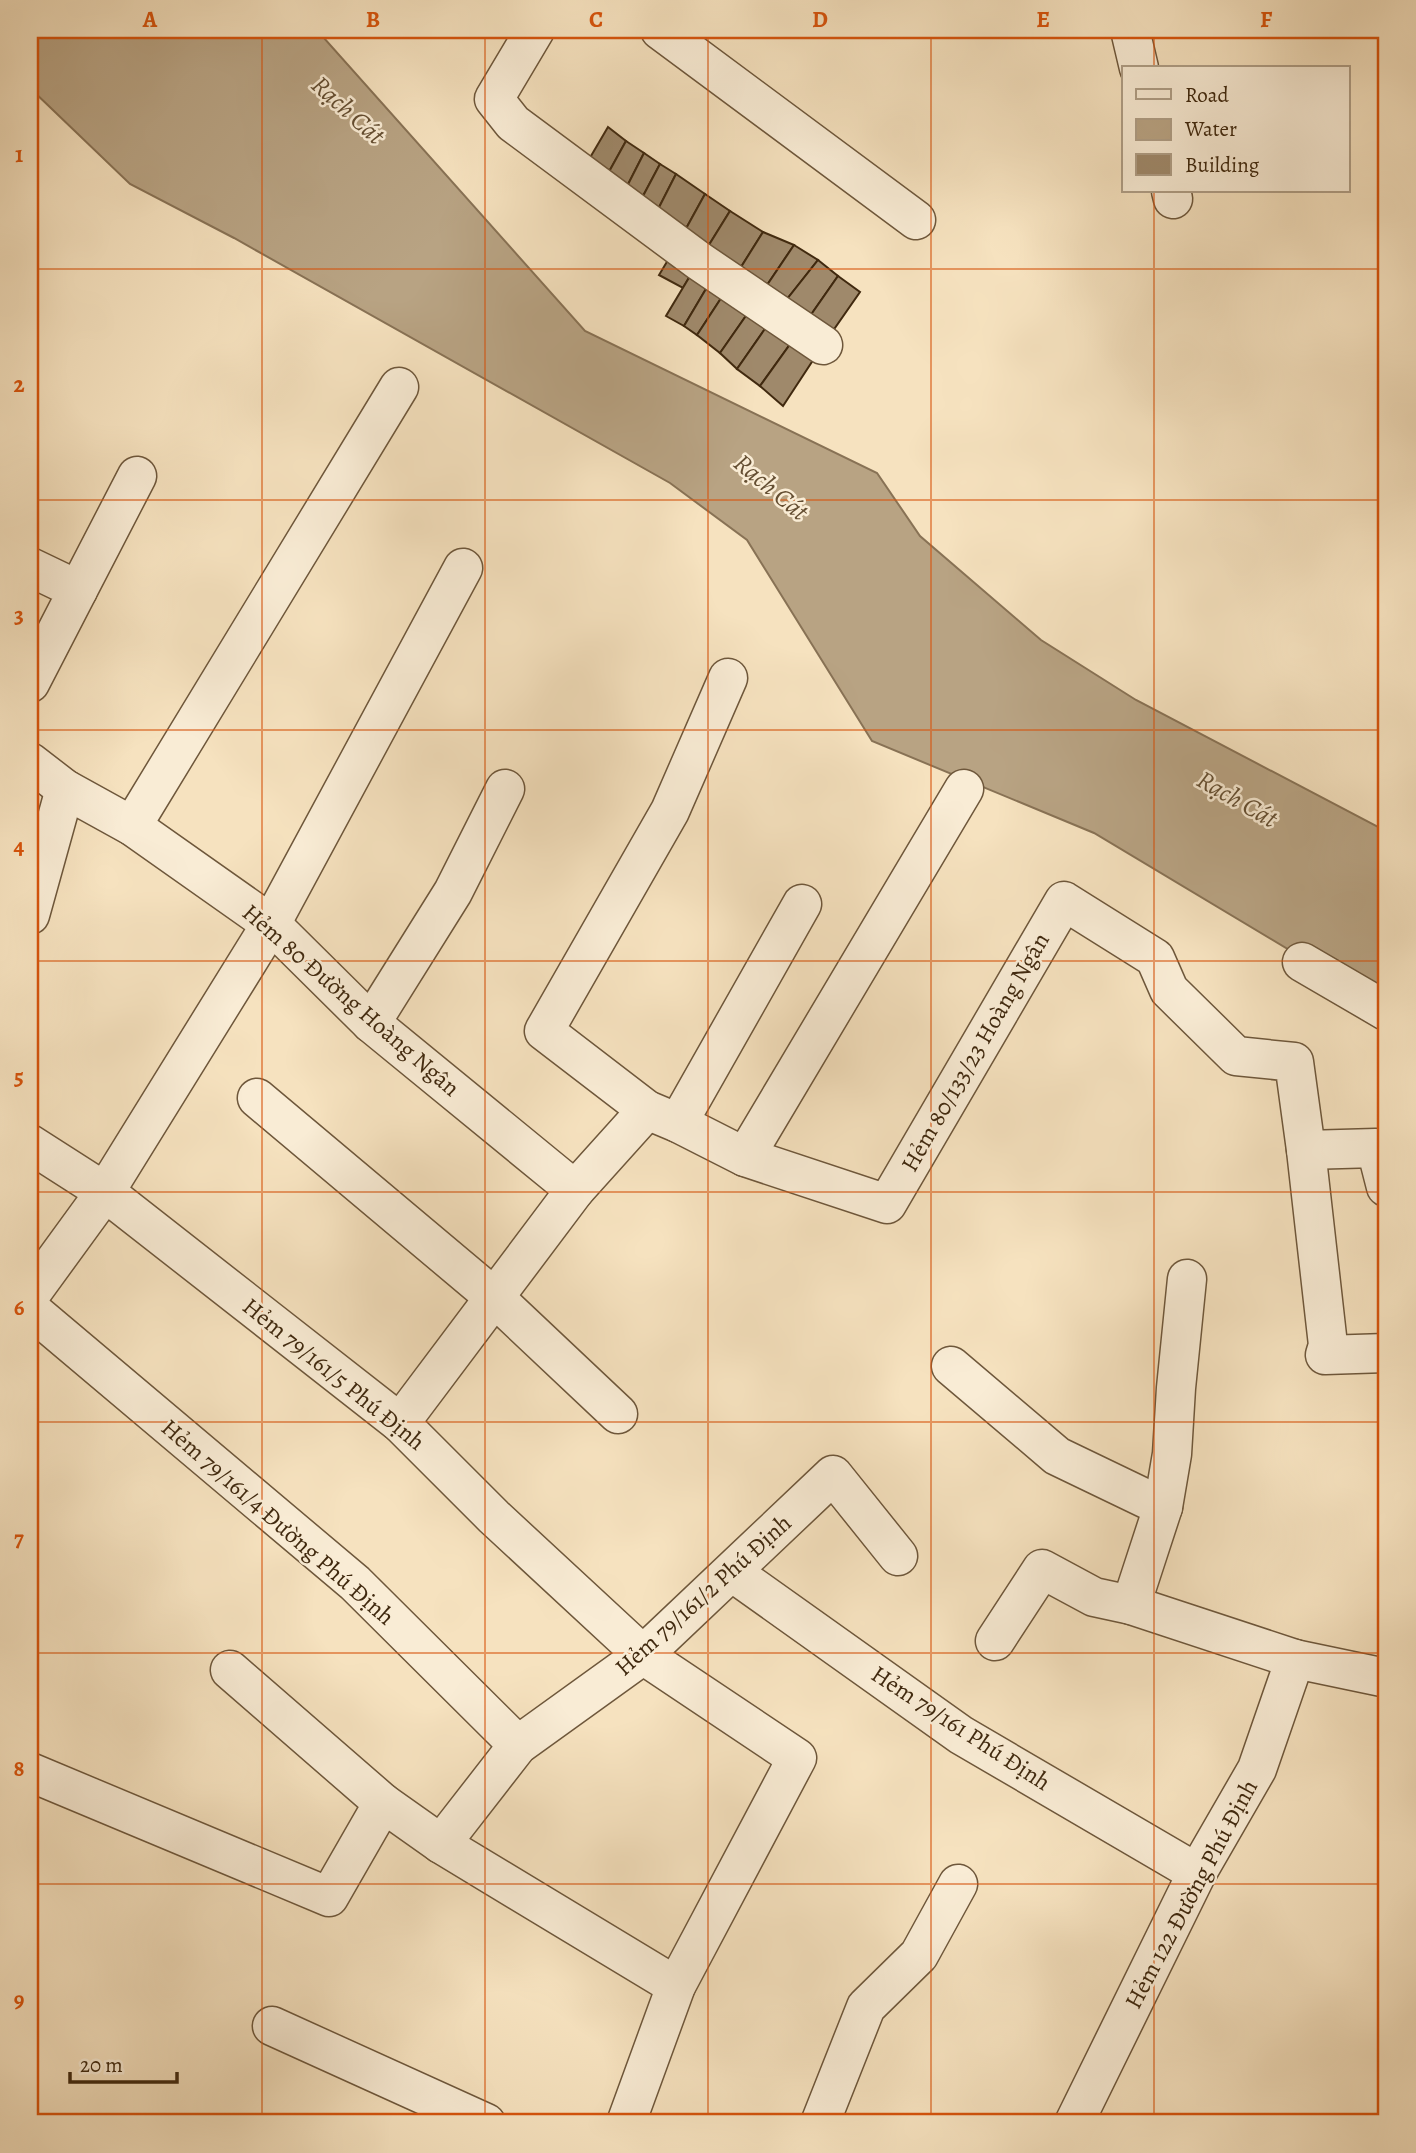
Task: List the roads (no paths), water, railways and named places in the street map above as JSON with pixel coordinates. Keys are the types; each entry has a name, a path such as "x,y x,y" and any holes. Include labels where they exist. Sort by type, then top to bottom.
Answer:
{"street":[{"path":"535,30 494,99 513,123 699,261 823,345"},
{"path":"660,30 916,220"},
{"path":"1130,30 1139,66"},
{"path":"132,826 400,387"},
{"path":"30,683 137,476"},
{"path":"30,567 78,590"},
{"path":"30,1295 106,1192 271,924 463,568"},
{"path":"728,678 670,811 544,1031 662,1117 745,1157 964,789"},
{"name":"Hẻm 80 Đường Hoàng Ngân","path":"30,762 65,789 132,826 271,924 371,1023 575,1190"},
{"path":"30,915 65,789"},
{"path":"371,1023 453,892 505,789"},
{"name":"Hẻm 80/133/23 Hoàng Ngân","path":"745,1157 887,1204 1064,901 1155,958 1168,990 1236,1056 1294,1062 1306,1150"},
{"path":"400,1423 575,1190 662,1117 802,904"},
{"path":"1303,962 1386,1011"},
{"path":"257,1098 495,1298 618,1414"},
{"name":"Hẻm 79/161/5 Phú Định","path":"30,1144 106,1192 400,1423 494,1517 643,1655 797,1758 677,1986"},
{"path":"1386,1187 1376,1148 1306,1150 1328,1345 1325,1355 1386,1353"},
{"path":"1131,1605 1163,1507 1172,1454 1187,1279"},
{"name":"Hẻm 79/161/4 Đường Phú Định","path":"30,1309 355,1583 518,1745"},
{"path":"951,1366 1057,1456 1163,1507"},
{"name":"Hẻm 79/161/2 Phú Định","path":"441,1844 518,1745 643,1655 833,1475 898,1556"},
{"path":"995,1641 1042,1569 1094,1597 1131,1605 1295,1659 1386,1678"},
{"name":"Hẻm 79/161 Phú Định","path":"732,1572 961,1735 1197,1873"},
{"name":"Hẻm 122 Đường Phú Định","path":"1074,2123 1197,1873 1256,1769 1295,1659"},
{"path":"230,1670 383,1803 441,1844 677,1986 626,2123"},
{"path":"30,1772 329,1897 383,1803"},
{"path":"820,2123 866,2007 919,1955 958,1884"},
{"path":"272,2026 486,2123"}],"water":[{"name":"Rạch Cát","path":"30,30 311,30 324,38 585,331 877,473 920,536 1041,640 1136,700 1386,831 1386,1002 1341,981 1094,833 872,741 747,540 670,483 234,238 130,184 30,88"}]}
